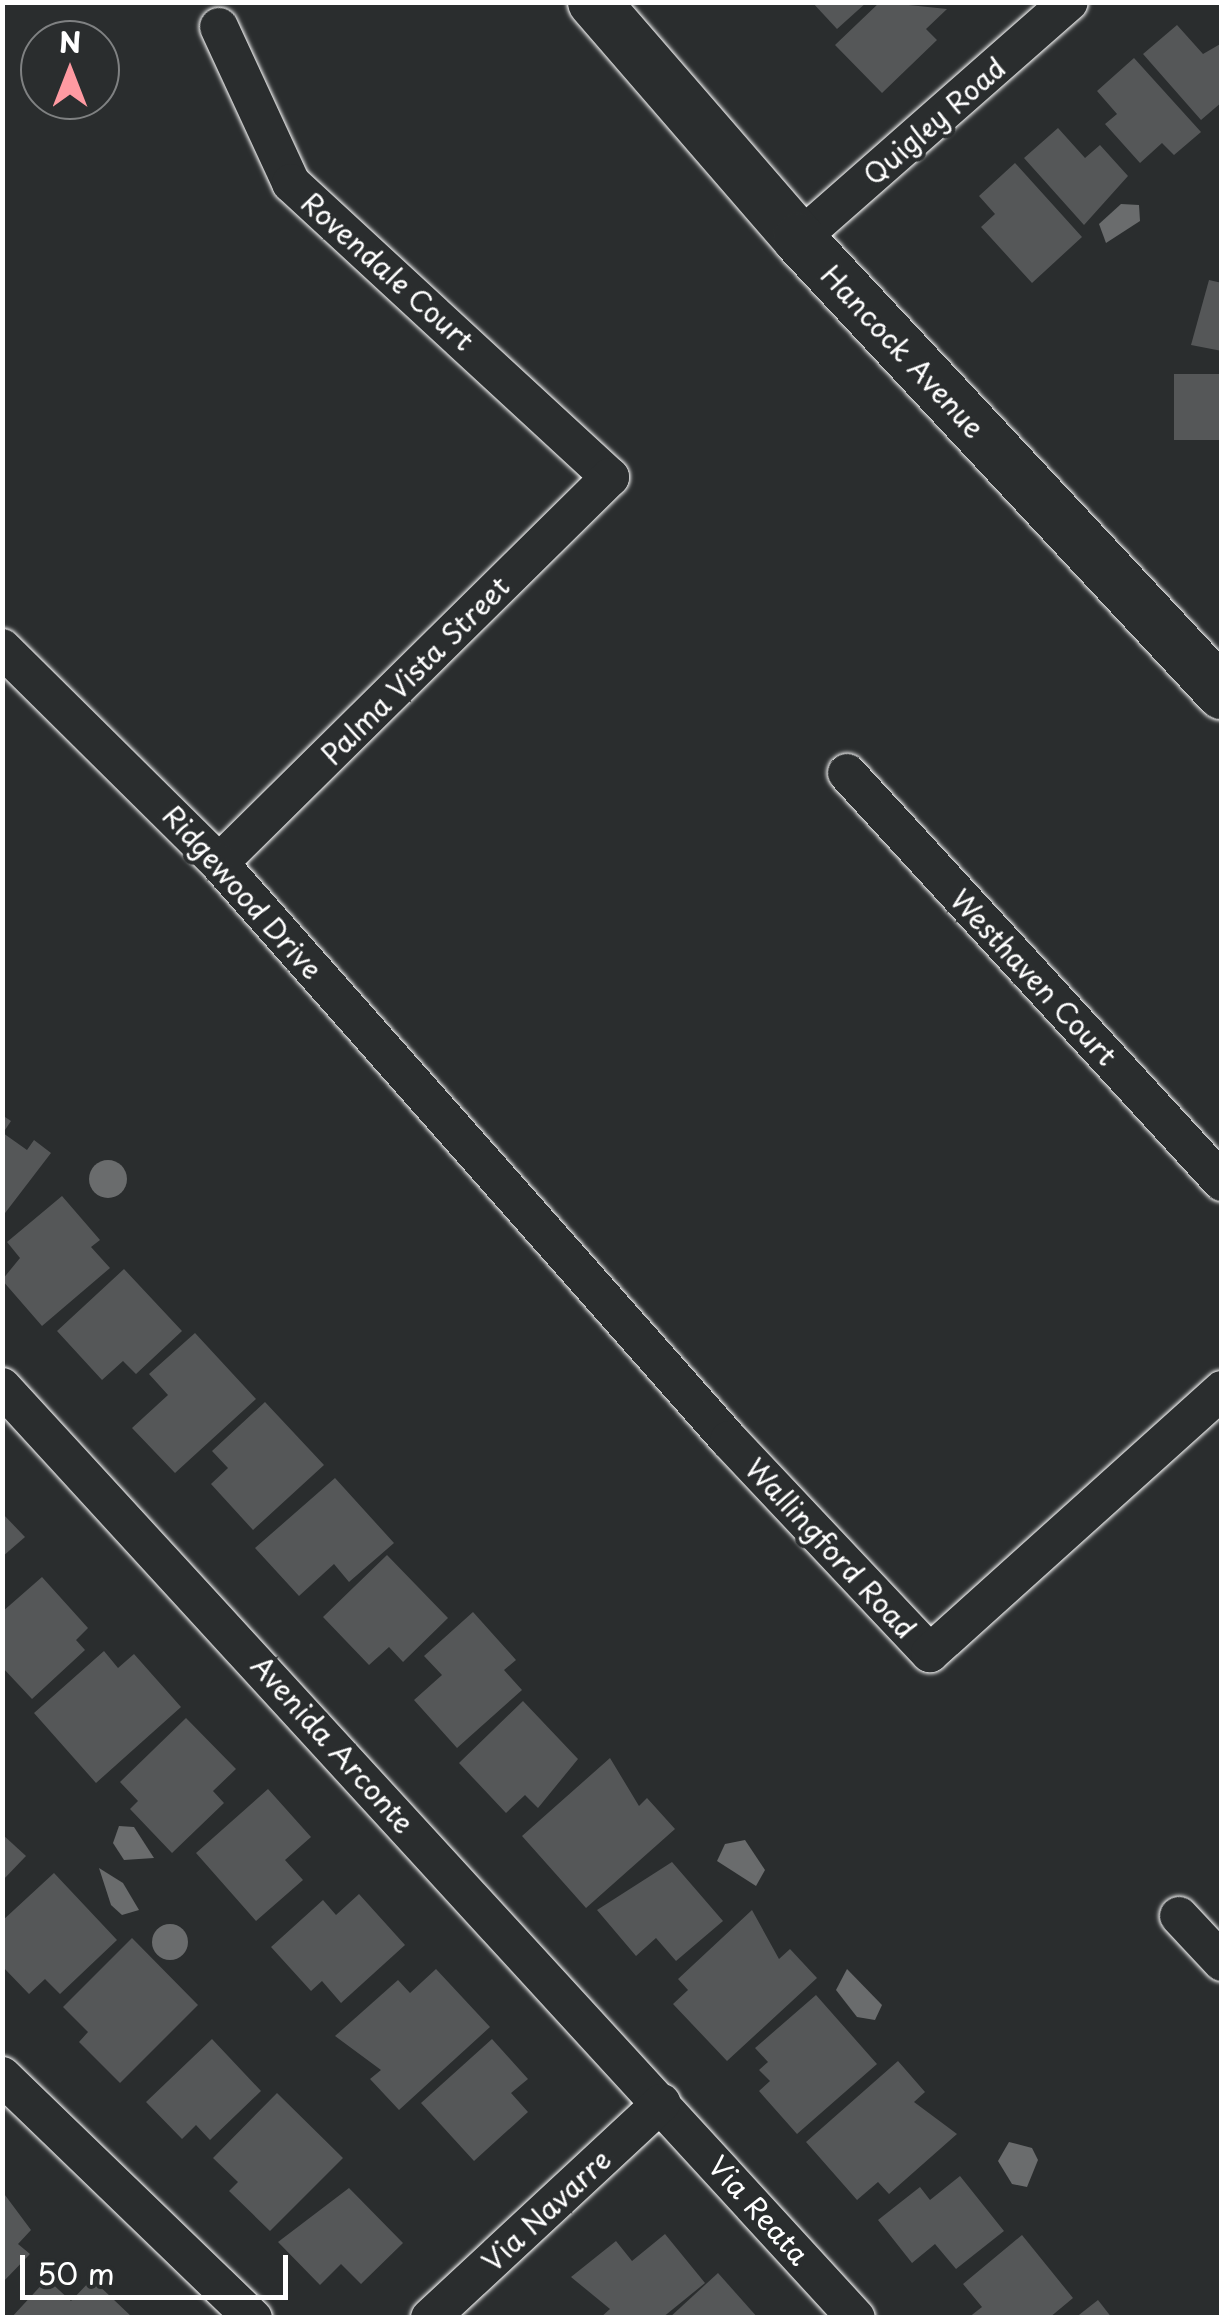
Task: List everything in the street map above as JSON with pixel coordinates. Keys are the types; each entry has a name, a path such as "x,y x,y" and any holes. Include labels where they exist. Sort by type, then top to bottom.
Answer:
{"main road":[{"name":"Hancock Avenue","path":"594,2 799,239 1222,692"}],"street":[{"name":"Quigley Road","path":"799,239 1058,6"},
{"name":"Rovendale Court","path":"219,27 291,183 610,476"},
{"name":"Palma Vista Street","path":"219,863 610,476"},
{"name":"Ridgewood Drive","path":"2,648 219,863 471,1148"},
{"name":"Westhaven Court","path":"847,774 1222,1182"},
{"name":"Wallingford Road","path":"471,1148 930,1653 1222,1390"},
{"name":"Avenida Arconte","path":"2,1387 662,2104"},
{"path":"1179,1916 1222,1962"},
{"path":"2,2076 253,2318"},
{"name":"Via Navarre","path":"430,2318 662,2104"},
{"name":"Via Reata","path":"662,2104 856,2318"}],"shaded area":[{"path":"1121,204 1139,205 1140,221 1106,243 1099,224"},
{"path":"108,1160 121,1166 127,1179 121,1192 108,1198 95,1192 89,1179 95,1166"},
{"path":"119,1826 134,1827 154,1858 124,1860 113,1843"},
{"path":"745,1840 765,1870 756,1886 717,1861 725,1844"},
{"path":"99,1868 123,1883 139,1910 122,1915 111,1905"},
{"path":"170,1924 183,1929 188,1942 183,1955 170,1960 157,1955 152,1942 157,1929"},
{"path":"847,1969 882,2005 875,2020 857,2017 836,1990"},
{"path":"1009,2142 1032,2148 1038,2160 1027,2187 1012,2184 998,2161"}],"building":[{"path":"812,2 867,2 837,29"},
{"path":"880,2 947,9 926,29 937,40 882,93 835,45"},
{"path":"1177,25 1203,54 1222,43 1222,102 1201,120 1143,54"},
{"path":"1134,58 1201,132 1174,155 1162,143 1140,163 1105,124 1117,114 1097,91"},
{"path":"1058,128 1085,158 1100,145 1128,176 1084,225 1024,158"},
{"path":"1015,163 1082,237 1032,283 981,227 995,214 979,196"},
{"path":"1209,280 1222,283 1222,351 1191,345"},
{"path":"1174,374 1222,374 1222,440 1174,440"},
{"path":"2,1115 11,1121 3,1133 27,1150 34,1140 51,1153 2,1217"},
{"path":"62,1196 100,1240 91,1247 110,1268 42,1326 2,1280 20,1258 7,1242"},
{"path":"124,1269 182,1331 136,1374 123,1361 102,1380 57,1331"},
{"path":"195,1333 256,1399 175,1473 132,1428 168,1395 149,1374"},
{"path":"265,1402 324,1465 253,1530 211,1484 228,1468 212,1451"},
{"path":"335,1478 394,1543 349,1582 334,1564 299,1596 255,1548"},
{"path":"2,1513 25,1537 2,1557"},
{"path":"387,1555 448,1618 403,1662 389,1647 369,1665 323,1617"},
{"path":"42,1577 88,1628 76,1640 85,1650 32,1699 2,1667 2,1612"},
{"path":"473,1612 516,1660 504,1670 522,1690 457,1748 414,1700 442,1675 424,1656"},
{"path":"104,1651 118,1668 134,1654 181,1707 96,1783 34,1713"},
{"path":"523,1701 578,1759 538,1808 525,1795 506,1813 459,1763"},
{"path":"186,1718 236,1769 213,1791 224,1803 172,1853 130,1809 138,1801 120,1782"},
{"path":"610,1758 639,1806 647,1798 675,1829 586,1908 522,1836"},
{"path":"268,1789 311,1837 285,1860 303,1880 256,1921 196,1853"},
{"path":"2,1834 26,1856 2,1881"},
{"path":"672,1862 723,1921 676,1961 656,1938 636,1956 597,1910"},
{"path":"54,1873 117,1940 60,1994 45,1979 29,1994 2,1966 2,1921"},
{"path":"359,1894 405,1945 341,2003 322,1981 311,1991 271,1947 323,1900 336,1915"},
{"path":"752,1910 779,1959 790,1949 817,1978 727,2061 673,2004 688,1990 678,1979"},
{"path":"132,1938 198,2005 120,2083 79,2042 88,2032 63,2007"},
{"path":"436,1969 490,2027 399,2110 370,2079 381,2070 335,2036 398,1980 410,1993"},
{"path":"816,1995 877,2064 797,2134 759,2091 770,2081 759,2070 768,2062 755,2048"},
{"path":"212,2039 261,2091 210,2140 196,2125 182,2139 146,2102"},
{"path":"492,2039 528,2079 511,2093 528,2112 474,2161 421,2103"},
{"path":"898,2061 925,2092 914,2102 957,2134 889,2194 878,2182 857,2200 806,2142"},
{"path":"277,2093 343,2158 270,2231 229,2191 238,2182 213,2158"},
{"path":"960,2176 1004,2231 956,2269 935,2244 912,2263 878,2220 920,2187 930,2200"},
{"path":"349,2188 403,2243 361,2284 341,2264 320,2285 278,2242"},
{"path":"2,2191 31,2230 18,2244 30,2254 2,2283"},
{"path":"665,2234 705,2283 662,2318 600,2318 610,2309 571,2277 616,2241 632,2261"},
{"path":"1022,2235 1073,2298 1049,2318 968,2318 982,2307 963,2284"},
{"path":"718,2273 758,2318 669,2318"},
{"path":"47,2279 71,2301 92,2279 133,2318 11,2318"},
{"path":"1098,2300 1112,2318 1075,2318"}]}
